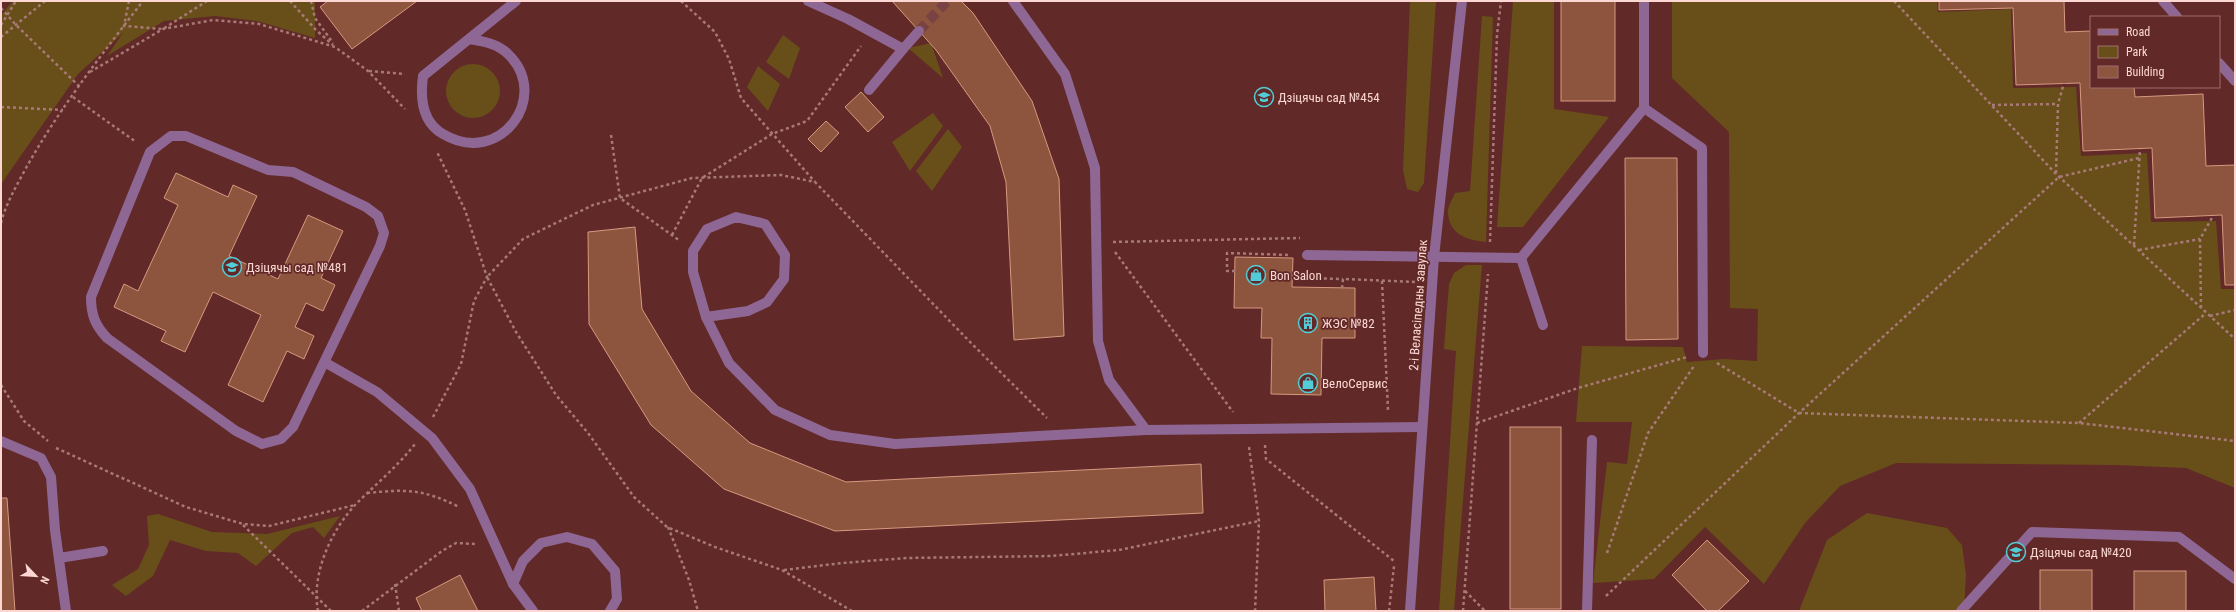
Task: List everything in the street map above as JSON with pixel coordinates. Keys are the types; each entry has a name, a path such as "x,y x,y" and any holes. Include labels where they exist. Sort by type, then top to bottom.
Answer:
{"street":[{"path":"469,38 491,43 508,54 520,70 524,90 521,110 511,127 495,139 475,144 455,142 438,131 425,115 420,96 423,76 469,38 516,1"},
{"path":"808,1 872,31 903,49"},
{"path":"1013,1 1065,74 1095,168 1098,341 1108,380 1146,430"},
{"name":"2-і Веласіпедны завулак","path":"1410,611 1434,257 1462,1"},
{"path":"1521,258 1644,108 1644,1"},
{"path":"2163,1 2176,16"},
{"path":"870,90 919,31"},
{"path":"2220,64 2235,80"},
{"path":"1644,108 1702,148 1703,353"},
{"path":"171,136 186,136 268,170 293,172 366,207 378,216 384,233 380,246 326,363 293,427 281,439 262,444 230,427 107,338 96,326 91,312 91,297 150,152 171,136"},
{"path":"706,317 748,311 767,302 784,279 785,255 765,224 736,217 708,228 693,251 693,272 706,317 728,363 775,410 830,435 896,444 1146,430 1422,427"},
{"path":"1307,255 1521,258"},
{"path":"1521,258 1543,325"},
{"path":"326,363 377,392 432,438 470,490 513,584 533,611"},
{"path":"1587,611 1592,440"},
{"path":"1,441 41,458 51,477 66,611"},
{"path":"1961,611 2032,532 2179,537 2235,580"},
{"path":"513,584 523,561 541,543 567,537 592,544 615,571 617,599 610,611"},
{"path":"59,558 103,551"}],"path":[{"path":"1,25 16,1"},
{"path":"1,37 45,1"},
{"path":"124,26 129,1"},
{"path":"1,223 9,199 39,146 124,26 144,1"},
{"path":"124,26 164,29 207,1"},
{"path":"290,1 316,30 335,47 316,18 311,1"},
{"path":"681,1 715,32 729,59 741,98 815,182"},
{"path":"1463,611 1490,258 1497,35 1501,1"},
{"path":"1894,1 2059,177 2235,339"},
{"path":"1,8 16,25 80,87"},
{"path":"672,236 702,178 772,134 807,120 872,31"},
{"path":"368,70 423,76"},
{"path":"2056,174 2058,104 2064,83"},
{"path":"73,97 150,152"},
{"path":"1992,105 2058,104"},
{"path":"1,107 64,110"},
{"path":"611,135 620,198 693,251"},
{"path":"2134,246 2140,149"},
{"path":"1601,600 1799,414 2059,177 2139,158"},
{"path":"2201,308 2200,239 2213,216"},
{"path":"1108,242 1301,238"},
{"path":"2138,250 2200,239"},
{"path":"1312,273 1305,273 1305,278 1343,278 1407,282"},
{"path":"1342,288 1343,278"},
{"path":"1382,281 1389,428"},
{"path":"2210,316 2235,310"},
{"path":"2079,423 2206,313"},
{"path":"1477,423 1578,388 1703,353"},
{"path":"1605,559 1648,433 1703,353"},
{"path":"1726,369 1799,414 2079,423 2235,441"},
{"path":"1,385 24,421 58,448 186,507 243,524 269,526 356,505 332,538 320,565 315,596 318,611"},
{"path":"1246,429 1265,443 1266,459 1394,561"},
{"path":"368,493 413,490 436,496 464,509"},
{"path":"782,570 842,562 906,558 1022,557 1119,550 1259,522"},
{"path":"243,524 332,611"},
{"path":"668,527 689,580 698,611"},
{"path":"362,611 395,584 442,550 456,543 476,544"},
{"path":"395,584 399,611"},
{"path":"1464,591 1485,611"}],"green space":[{"path":"13,1 315,1 315,38 257,21 215,16 164,21 107,56 123,33 78,74 1,184 1,15"},
{"path":"1410,1 1436,1 1424,183 1418,192 1407,189 1403,170"},
{"path":"1513,1 1554,1 1554,109 1609,117 1523,227 1497,227"},
{"path":"1672,1 1937,1 1938,12 2011,9 2013,88 2076,87 2081,156 2147,153 2151,222 2216,221 2221,289 2235,289 2235,488 2186,468 2114,465 1896,463 1840,486 1805,523 1764,584 1705,527 1654,579 1593,583 1607,462 1627,464 1632,422 1576,422 1582,346 1683,347 1687,362 1724,359 1757,361 1758,309 1730,308 1729,132 1672,78"},
{"path":"1482,16 1493,17 1486,242 1466,238 1455,231 1451,226 1448,211 1455,193 1470,191"},
{"path":"783,35 800,48 789,79 766,62"},
{"path":"931,43 943,78 908,48"},
{"path":"468,64 478,64 488,68 496,76 500,86 500,96 496,106 488,114 478,118 468,118 458,114 450,106 446,96 446,86 450,76 458,68"},
{"path":"758,66 780,84 768,111 747,87"},
{"path":"933,113 943,126 910,171 892,142"},
{"path":"948,129 962,147 932,191 916,171"},
{"path":"1466,265 1482,265 1454,611 1439,611 1456,351 1444,349 1449,284 1454,273"},
{"path":"1867,513 1947,528 1962,545 1966,574 1964,611 1799,611 1827,540"},
{"path":"158,514 212,532 267,534 340,516 324,538 313,527 292,533 256,566 238,553 206,551 170,540 153,576 126,596 112,585 138,569 149,545 147,516"}],"building":[{"path":"328,1 417,1 352,49 320,7"},
{"path":"892,1 961,1 973,13 1032,101 1059,179 1064,336 1014,340 1006,182 990,126 936,50"},
{"path":"1561,1 1615,1 1615,101 1561,101"},
{"path":"1939,1 2064,1 2065,32 2090,31 2090,88 2134,88 2135,97 2203,94 2206,166 2235,165 2235,285 2225,285 2222,215 2155,218 2152,148 2083,151 2080,83 2016,85 2013,8 1939,10"},
{"path":"861,92 884,117 868,132 845,107"},
{"path":"826,121 839,133 821,152 808,139"},
{"path":"1625,158 1677,158 1678,339 1626,340"},
{"path":"176,173 228,197 233,185 257,196 229,256 278,279 308,215 343,231 321,278 335,285 323,311 306,303 295,327 314,336 304,359 287,351 263,402 228,385 261,315 213,292 185,352 161,341 166,331 114,307 124,284 138,291 178,205 164,198"},
{"path":"635,227 642,309 691,391 750,443 846,482 1201,464 1203,513 835,531 724,489 651,425 589,324 588,232"},
{"name":"ЖЭС №82","path":"1235,257 1293,258 1292,287 1355,288 1355,338 1322,338 1321,395 1271,394 1272,338 1261,338 1262,308 1234,308"},
{"path":"1510,427 1561,427 1561,609 1510,609"},
{"path":"1,498 7,498 15,611 1,611"},
{"path":"1707,540 1749,581 1718,611 1707,611 1672,575"},
{"path":"2040,570 2092,570 2092,611 2040,611"},
{"path":"2134,571 2186,571 2186,611 2134,611"},
{"path":"460,575 478,611 422,611 416,598"},
{"path":"1374,577 1376,611 1325,611 1324,580"}],"tunnel":[{"path":"919,31 947,1"}],"place":[{"name":"Дзіцячы сад №454","path":"1264,97"},
{"name":"Дзіцячы сад №481","path":"232,267"},
{"name":"Bon Salon","path":"1256,275"},
{"name":"ЖЭС №82","path":"1308,323"},
{"name":"ВелоСервис","path":"1308,383"},
{"name":"Дзіцячы сад №420","path":"2016,552"}]}
